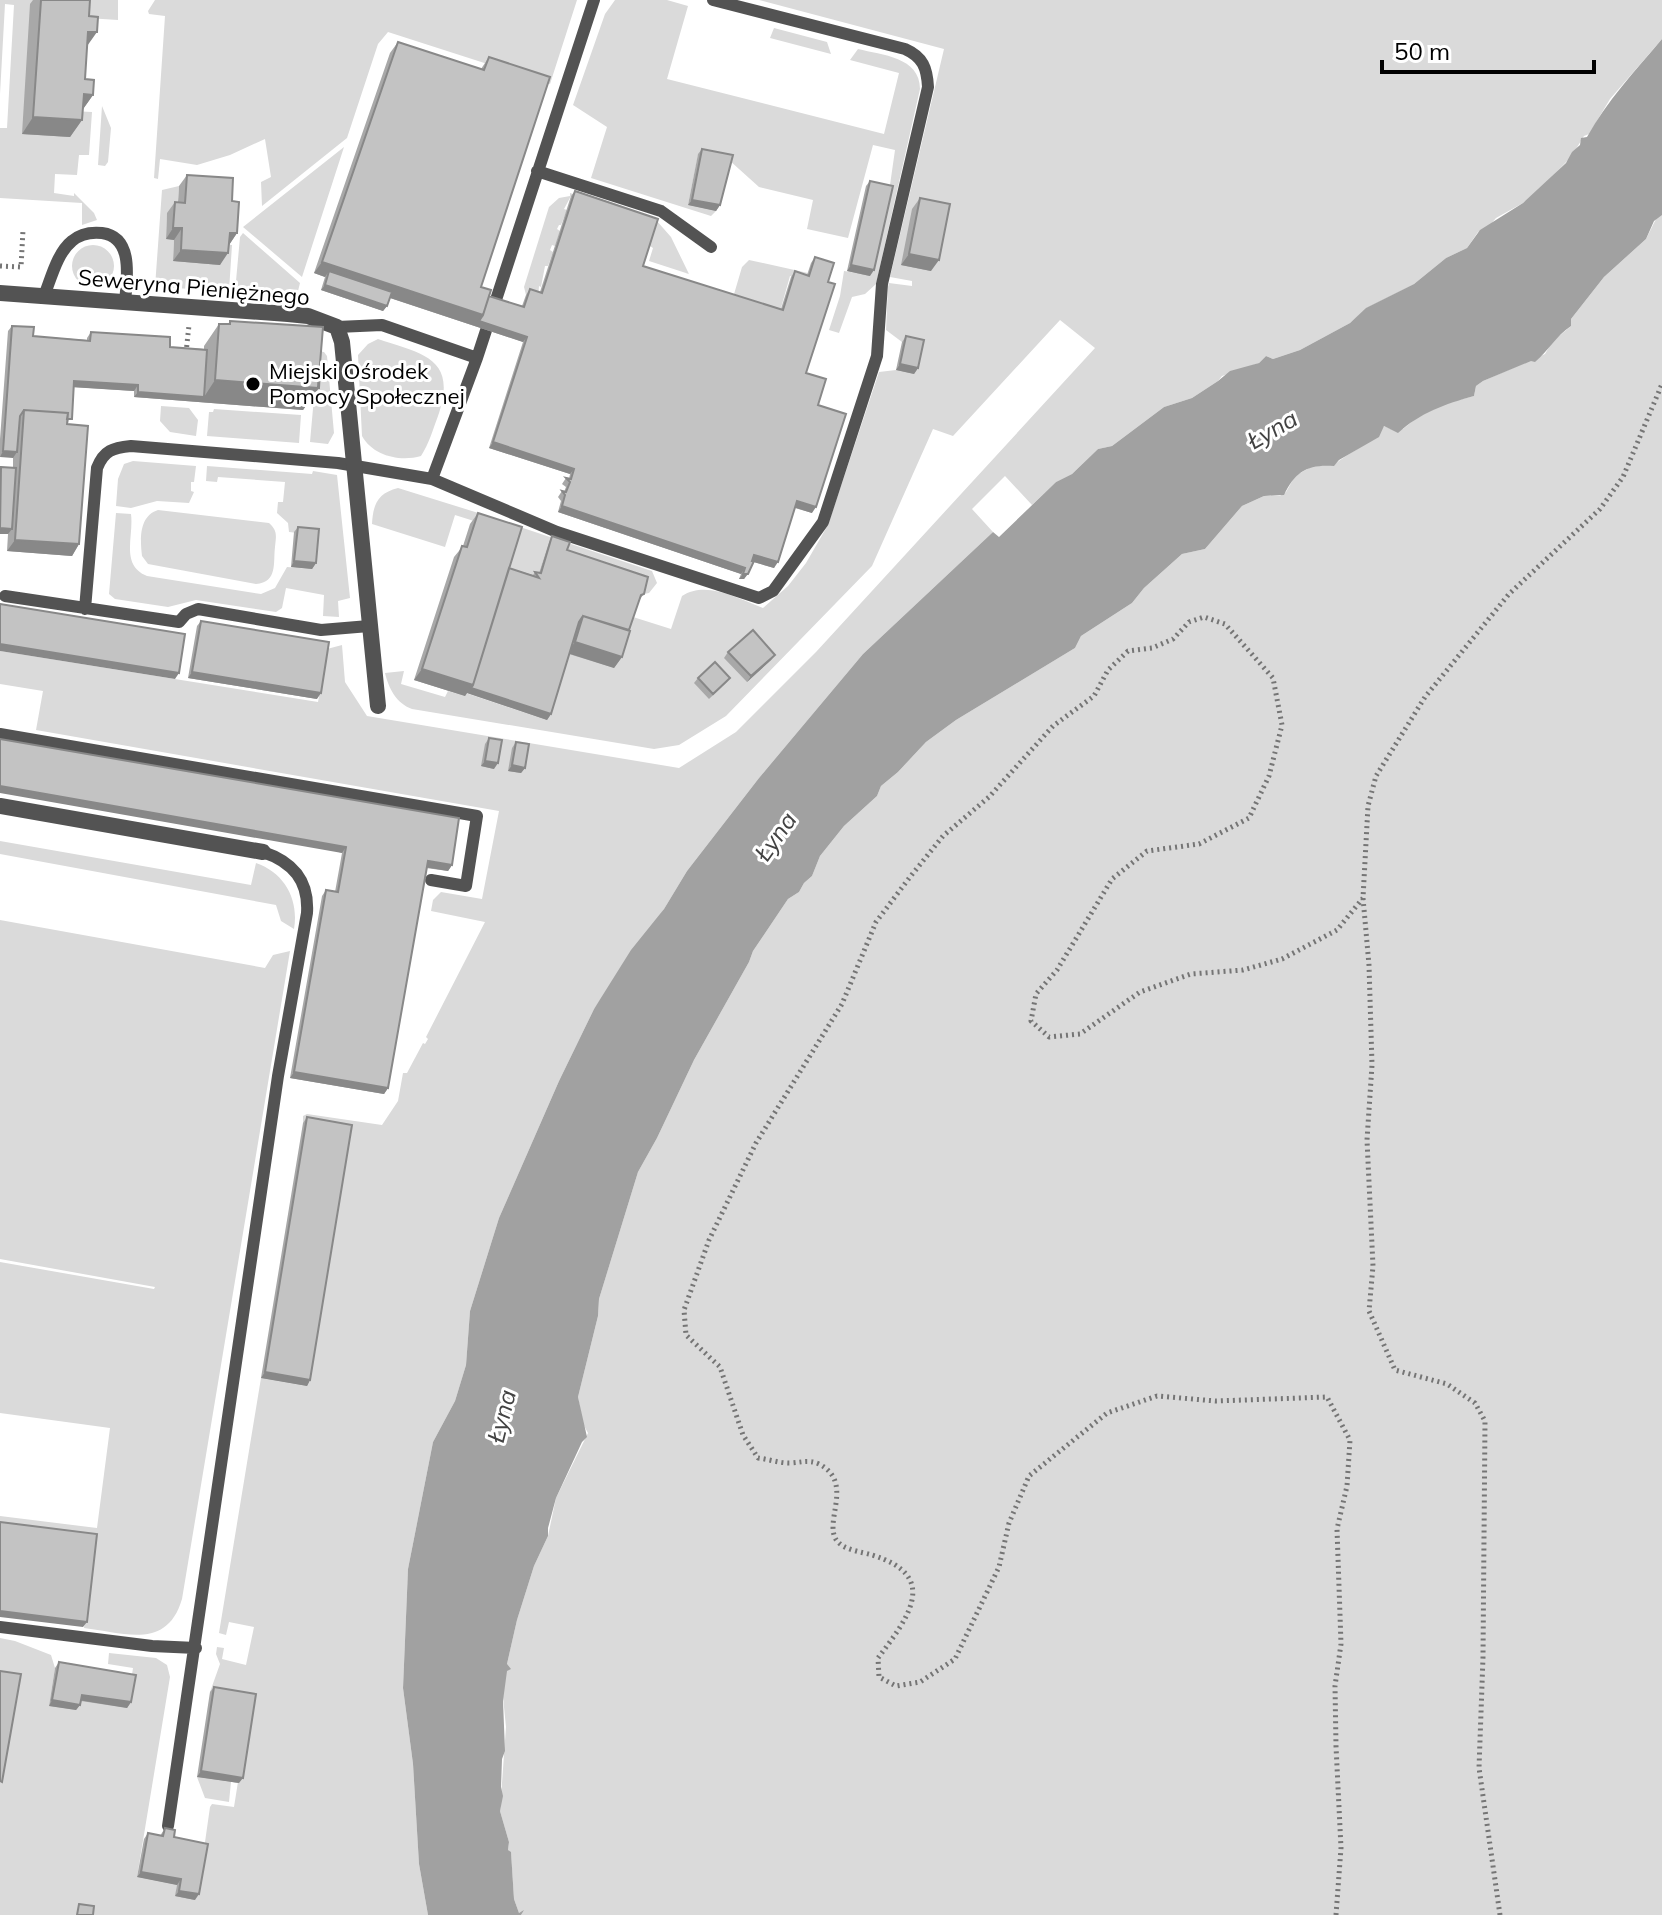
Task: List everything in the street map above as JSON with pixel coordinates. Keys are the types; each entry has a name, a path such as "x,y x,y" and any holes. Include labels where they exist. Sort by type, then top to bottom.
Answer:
{"street":[{"name":"Seweryna Pieniężnego","path":"0,293 308,316 337,327"},
{"path":"337,327 342,342 378,706"},
{"path":"0,806 263,852"}],"lane":[{"path":"432,479 477,358 594,0"},
{"path":"85,609 97,468 102,455 114,448 131,446 354,464 432,479 557,532 759,598 773,591 823,522 877,356 882,284 928,87 927,74 924,63 917,55 905,49 713,0"},
{"path":"537,171 661,211 711,247"},
{"path":"44,296 57,264 71,241 100,233 111,235 120,243 126,256 125,302"},
{"path":"337,327 382,325 477,358"},
{"path":"5,596 179,622 180,617 198,609 321,630 369,626"},
{"path":"0,734 477,816 466,886 431,880"},
{"path":"168,1826 276,1092 307,913 306,891 296,871 280,858 263,852"},
{"path":"0,1627 152,1646 196,1648"}],"path":[{"path":"0,266 21,267 23,230"},
{"path":"186,353 189,324"},
{"path":"1500,1915 1479,1768 1485,1421 1475,1403 1447,1384 1395,1370 1369,1311 1373,1266 1367,1140 1371,1051 1369,965 1363,898 1368,806 1376,776 1425,697 1509,594 1600,509 1623,477 1662,384"},
{"path":"1336,1915 1341,1848 1335,1686 1341,1644 1337,1529 1347,1486 1350,1440 1327,1397 1216,1401 1157,1396 1107,1413 1029,1476 1009,1523 999,1567 955,1659 920,1682 896,1686 879,1677 878,1658 911,1605 915,1593 909,1577 883,1558 844,1547 835,1540 833,1529 839,1496 832,1478 821,1465 807,1461 787,1463 758,1458 743,1435 720,1367 686,1335 684,1310 709,1240 756,1143 842,1004 876,922 943,836 989,797 1053,726 1094,696 1108,670 1128,651 1152,648 1173,639 1189,622 1204,617 1225,624 1273,678 1282,725 1269,776 1249,818 1199,844 1147,851 1112,879 1057,970 1036,994 1031,1021 1049,1037 1080,1034 1140,992 1191,974 1243,970 1282,959 1337,930 1363,898"}],"shaded area":[{"path":"0,0 118,0 118,20 87,18 72,111 92,112 89,155 79,155 77,175 55,174 54,193 74,196 74,193 97,220 82,225 82,203 0,198 0,128 7,128 14,5 5,4 0,94"},
{"path":"155,0 577,0 550,84 388,32 378,44 347,138 262,206 261,182 271,177 265,139 230,155 197,165 160,159 158,179 154,178 165,16 149,14"},
{"path":"615,0 667,0 688,6 667,79 884,134 899,73 850,60 858,49 898,59 914,70 920,89 876,284 865,294 852,297 839,333 829,330 844,271 870,275 895,150 873,145 848,238 807,229 813,200 759,187 729,160 698,155 688,205 716,211 711,216 591,178 607,127 573,105 605,14"},
{"path":"759,0 1662,0 1662,39 1610,99 1571,157 1541,188 1478,232 1467,248 1446,258 1414,284 1367,308 1350,323 1300,350 1273,359 1266,356 1259,363 1222,376 1192,398 1164,407 1112,446 1098,449 1032,505 1005,476 972,509 993,532 863,654 759,778 687,871 594,1009 499,1218 470,1311 466,1365 455,1401 433,1442 408,1569 403,1688 413,1764 419,1864 428,1915 0,1915 0,1638 51,1655 55,1668 49,1706 76,1710 78,1700 127,1708 133,1668 108,1664 109,1653 156,1658 167,1665 170,1677 137,1877 177,1885 176,1896 204,1849 210,1807 212,1804 234,1807 251,1700 210,1692 220,1664 217,1647 224,1648 222,1659 246,1665 254,1627 229,1622 226,1635 219,1633 261,1378 306,1386 347,1130 303,1123 303,1116 307,1114 382,1125 398,1101 403,1073 407,1073 428,1039 426,1037 485,922 431,911 433,900 441,892 482,899 499,811 36,730 43,691 0,684 0,651 318,702 327,649 342,645 345,682 367,716 679,768 736,732 816,652 1095,348 1060,320 953,436 933,429 872,566 726,716 679,745 654,749 412,709 394,695 385,673 404,671 401,684 445,697 448,691 465,696 466,693 547,720 567,653 614,668 633,617 671,629 682,596 702,590 712,590 763,608 788,586 806,563 828,525 879,372 896,370 914,374 920,346 902,342 886,330 888,287 889,283 912,286 912,281 890,277 944,49"},
{"path":"774,28 827,42 831,54 770,38"},
{"path":"102,106 111,128 105,166 98,165"},
{"path":"344,147 302,277 243,227"},
{"path":"179,186 177,214 167,214 166,239 174,240 173,261 222,244 232,245 229,291 155,287 162,190"},
{"path":"570,193 656,220 671,237 689,274 649,261 653,248 571,196 557,229 560,231 555,246 552,245 550,250 553,252 548,266 545,266 538,299 526,295 524,287 549,207 559,198 570,196"},
{"path":"1658,215 1662,215 1662,1915 521,1915 514,1899 511,1853 500,1811 506,1727 503,1697 517,1620 534,1566 548,1536 556,1498 588,1433 583,1424 578,1397 598,1316 599,1299 638,1172 753,951 788,899 799,892 812,876 820,856 844,826 877,796 881,786 926,742 956,720 1075,648 1081,636 1132,603 1182,554 1205,549 1242,506 1264,496 1280,496 1295,476 1316,464 1334,465 1384,426 1393,430 1403,429 1419,416 1447,403 1474,396 1476,386 1483,381 1545,354 1552,342 1571,326 1571,319 1604,277 1646,239"},
{"path":"243,233 300,283 298,291 292,295 235,292 240,237"},
{"path":"93,245 108,251 114,266 108,281 93,287 78,281 72,266 78,251"},
{"path":"749,260 808,273 805,281 790,276 779,315 732,301 742,267"},
{"path":"378,339 422,355 440,370 443,397 421,456 388,456 373,448 362,436 358,355"},
{"path":"307,349 324,352 327,356 334,433 328,444 310,442 316,375"},
{"path":"161,406 189,408 198,420 196,436 170,432 160,421"},
{"path":"214,409 301,415 299,443 207,436 209,412"},
{"path":"133,461 196,466 194,482 191,482 191,491 194,492 189,503 157,501 131,508 116,506 118,479 124,464"},
{"path":"207,466 337,475 350,598 338,601 339,617 323,616 324,595 286,588 282,608 276,612 196,600 168,607 115,599 109,594 116,513 131,514 131,558 139,571 147,576 261,594 275,588 287,567 312,569 315,535 289,532 288,523 277,513 278,502 283,502 285,482 218,477 217,482 206,481"},
{"path":"398,488 488,516 496,528 455,515 445,547 372,524 378,500"},
{"path":"158,510 269,523 276,537 271,576 256,584 148,564 142,556 142,529 147,517"},
{"path":"523,528 652,571 657,583 649,593 644,594 624,575 549,542 537,579 503,572 518,529"},
{"path":"0,841 251,885 256,863 275,873 288,889 294,908 294,929 281,921 276,905 0,854"},
{"path":"0,920 265,968 273,955 290,951 182,1599 166,1626 155,1632 129,1634 84,1628 95,1538 0,1526 0,1516 97,1528 110,1428 0,1413 0,1262 155,1287 0,1259"},
{"path":"197,1777 231,1782 229,1802 205,1798"}],"water":[{"name":"Łyna","path":"1662,39 1662,215 1654,221 1646,239 1604,277 1571,319 1571,326 1540,358 1483,381 1476,386 1474,396 1433,410 1398,433 1384,426 1379,437 1334,466 1317,466 1298,475 1284,495 1264,496 1242,506 1205,549 1182,554 1132,603 1081,636 1075,648 956,720 926,742 881,786 877,796 844,826 820,856 812,876 799,892 788,899 753,951 638,1172 599,1299 598,1316 578,1397 587,1437 556,1498 548,1536 534,1566 517,1620 507,1664 511,1669 507,1671 503,1701 505,1751 500,1811 511,1852 514,1899 519,1913 524,1910 521,1915 428,1915 419,1864 413,1764 403,1688 408,1569 433,1442 455,1401 466,1365 470,1311 499,1218 594,1009 631,950 759,778 863,654 993,532 999,537 1056,482 1072,474 1098,449 1112,446 1164,407 1192,398 1230,371 1259,363 1266,356 1273,359 1300,350 1350,323 1366,308 1414,284 1446,258 1467,248 1480,230 1523,203 1566,163 1580,145 1581,138 1587,137 1612,99"}],"building":[{"path":"41,0 90,0 89,16 98,17 97,32 88,32 85,79 94,80 93,95 84,94 82,120 33,117"},
{"path":"398,42 484,70 489,57 550,77 481,287 491,290 483,315 322,262"},
{"path":"702,149 733,155 720,205 692,200"},
{"path":"187,175 233,178 232,201 239,202 237,233 230,233 228,253 181,250 182,228 173,228 175,202 185,203"},
{"path":"870,181 893,186 874,270 851,265"},
{"path":"575,191 658,219 643,266 783,310 795,271 809,276 815,257 834,263 828,282 835,284 806,373 826,379 818,405 846,414 816,507 797,501 778,562 754,555 748,574 743,574 745,568 562,506 565,495 562,491 566,492 570,482 566,478 571,479 574,469 493,442 527,337 479,321 489,296 524,307 530,289 542,293"},
{"path":"920,198 950,204 939,260 909,254"},
{"path":"329,271 392,292 387,306 325,285"},
{"path":"230,321 323,327 318,388 215,380 219,324 230,324"},
{"path":"12,326 34,327 33,336 90,341 91,332 170,337 170,347 207,350 204,397 138,392 138,385 74,381 72,419 67,419 68,413 24,410 20,416 17,452 3,451"},
{"path":"906,336 924,340 918,368 900,364"},
{"path":"24,410 68,413 67,424 88,426 79,544 15,540"},
{"path":"1,467 16,468 12,529 0,528"},
{"path":"478,513 522,527 473,685 422,669 462,546 467,547"},
{"path":"298,527 319,529 316,563 294,561"},
{"path":"552,536 570,542 567,550 648,577 629,630 583,616 551,714 471,688 509,568 539,578 535,572 541,573"},
{"path":"0,604 185,634 179,673 0,644"},
{"path":"583,616 630,631 622,657 575,642"},
{"path":"201,621 329,642 321,693 192,672"},
{"path":"753,630 775,655 751,676 728,652"},
{"path":"715,662 730,678 713,694 698,678"},
{"path":"489,738 502,740 498,763 485,761"},
{"path":"0,739 459,818 452,865 428,861 388,1088 294,1072 326,890 338,892 346,847 0,786"},
{"path":"516,742 529,744 525,768 512,765"},
{"path":"307,1117 352,1125 310,1380 265,1372"},
{"path":"0,1522 97,1534 87,1622 0,1611"},
{"path":"59,1662 136,1675 131,1702 82,1695 80,1705 52,1700"},
{"path":"0,1671 21,1674 2,1782 0,1781"},
{"path":"214,1687 256,1694 243,1778 201,1771"},
{"path":"165,1828 175,1830 174,1837 208,1844 199,1894 179,1891 181,1879 141,1872 148,1833 163,1836"},
{"path":"79,1904 94,1906 93,1915 77,1915"}],"place":[{"name":"Miejski Ośrodek Pomocy Społecznej","path":"253,384"}]}
